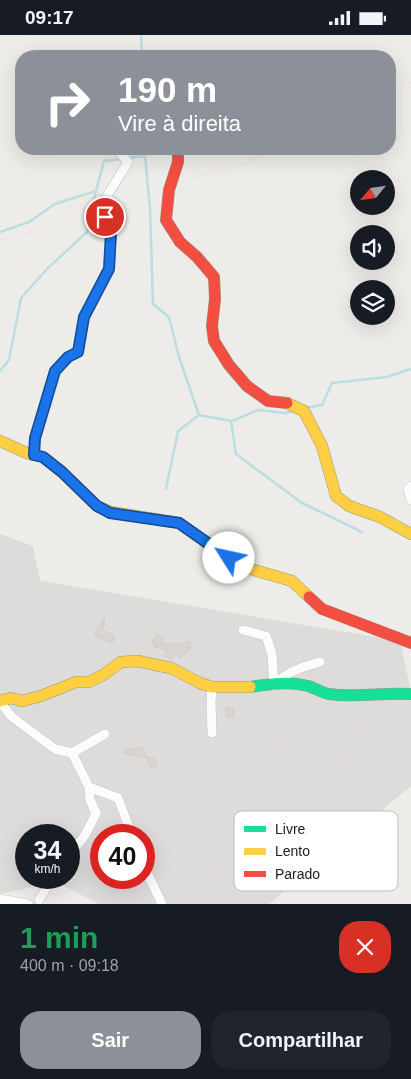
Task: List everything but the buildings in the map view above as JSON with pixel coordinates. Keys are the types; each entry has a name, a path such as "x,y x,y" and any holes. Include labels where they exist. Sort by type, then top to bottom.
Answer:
{"street":[{"path":"34,455 35,438 55,371 68,357 78,352 84,317 109,269 111,233 105,217 106,196 128,162 122,155"},
{"path":"178,155 178,162 170,189 166,220 180,242 198,257 214,277 216,299 212,326 214,341 229,365 247,386 268,401 285,402 304,411 322,446 336,496 348,506 380,517 411,534"},
{"path":"0,441 43,457 62,472 97,506 110,513 179,523 240,566 292,581 322,609 411,643"},
{"path":"411,487 408,489 411,500"},
{"path":"243,630 266,636 272,654 274,685"},
{"path":"105,734 72,753 55,749 12,717 0,701 12,698 22,701 41,696 63,686 89,682 104,675 121,662 137,661 171,668 212,687 245,688 286,682 309,686 327,694 411,694"},
{"path":"274,685 284,675 303,666 320,662"},
{"path":"212,687 212,733"},
{"path":"72,753 89,787 90,799 96,813 80,841"},
{"path":"89,787 118,797 128,824"},
{"path":"0,899 28,904 42,902 46,889"},
{"path":"155,889 162,904"}],"path":[{"path":"396,87 411,83"},
{"path":"0,240 48,229 61,214 106,205 134,204 145,197 153,199 195,177 252,162 262,155"},
{"path":"0,284 20,260 39,231"},
{"path":"274,685 279,704 274,765 291,786"},
{"path":"326,811 337,802 345,791 346,760 356,745 352,695"},
{"path":"105,734 156,748 161,736 211,703"},
{"path":"184,904 195,886 208,879 234,871"}],"shaded area":[{"path":"0,534 33,546 40,581 400,641 411,692 411,786 381,811 234,811 234,891 285,891 269,904 99,904 70,889 80,889 80,824 15,824 15,889 23,889 0,894"}],"waterway":[{"path":"141,35 142,50"},
{"path":"127,158 145,155"},
{"path":"145,156 150,208 153,304 169,317 179,357 199,415 178,431 166,489"},
{"path":"0,371 9,360 21,298 48,268 87,232 104,161 122,159"},
{"path":"0,232 29,222 55,204 96,191"},
{"path":"306,408 322,405 332,383 387,377 411,369"},
{"path":"232,421 258,410 285,413 294,411"},
{"path":"199,415 231,421 236,454 302,503 362,532"}],"traffic: fast":[{"path":"250,687 286,683 308,686 326,693 339,695 411,694"}],"traffic: slow":[{"path":"287,403 304,411 322,446 336,496 349,506 380,517 411,534"},
{"path":"0,441 29,454 43,457 62,472 97,506 111,512 179,523 240,566 292,581 309,597"},
{"path":"0,701 11,698 22,701 41,696 76,682 89,682 121,662 137,661 171,668 212,687 250,687"}],"traffic: jam":[{"path":"178,155 178,162 169,190 166,220 180,242 197,257 214,277 215,299 212,326 214,341 229,365 247,386 268,401 287,403"},
{"path":"309,597 322,609 411,643"}],"route":[{"path":"105,217 111,233 109,269 84,317 78,352 68,357 55,371 35,438 34,455 43,457 62,472 81,493 97,506 110,513 179,523 229,558"}]}
